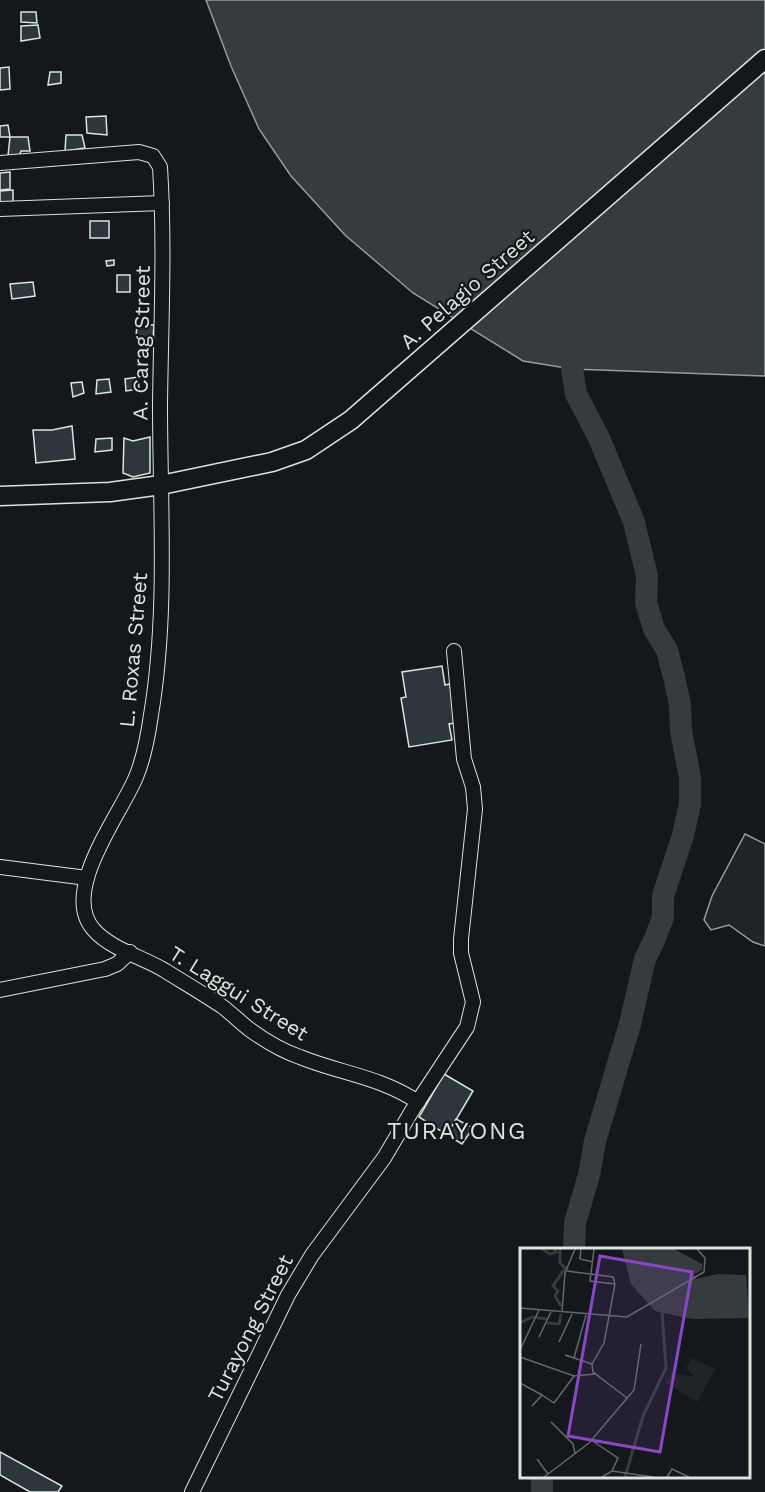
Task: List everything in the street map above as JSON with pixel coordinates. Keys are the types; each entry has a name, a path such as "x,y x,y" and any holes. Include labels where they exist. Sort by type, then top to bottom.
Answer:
{"main road":[{"name":"A. Pelagio Street","path":"0,496 110,492 161,485 272,462 306,450 351,420 765,59"}],"street":[{"name":"A. Carag Street","path":"0,163 146,153 153,156 160,167 164,279 160,401 161,485"},
{"path":"0,209 162,203"},
{"name":"L. Roxas Street","path":"87,878 105,837 138,774 150,721 155,694 162,579 161,485"},
{"name":"Turayong Street","path":"192,1492 288,1294 312,1255 384,1158 467,1027 473,1002 461,953 461,939 475,808 464,759 454,651"},
{"path":"0,867 87,878"},
{"name":"T. Laggui Street","path":"87,878 83,908 94,930 106,940 162,969 223,1008 250,1030 287,1052 340,1071 380,1081 399,1089 418,1102"},
{"path":"0,990 105,969 117,964 130,952"}],"shaded area":[{"path":"206,0 765,0 765,376 572,369 523,361 413,293 345,235 291,176 259,129 231,66"},
{"path":"745,834 765,844 765,946 753,942 729,925 711,930 704,920 712,896"}],"building":[{"path":"21,12 36,12 37,23 21,22"},
{"path":"38,25 40,38 21,41 21,26"},
{"path":"9,67 10,89 0,90 0,68"},
{"path":"50,72 61,72 61,83 48,85"},
{"path":"106,116 107,135 87,133 86,117"},
{"path":"8,125 10,137 0,137 0,126"},
{"path":"66,135 82,135 85,148 65,151"},
{"path":"10,137 28,137 30,151 21,151 19,157 8,156"},
{"path":"10,172 10,189 0,190 0,173"},
{"path":"13,190 13,206 0,207 0,191"},
{"path":"90,221 109,221 109,238 90,238"},
{"path":"114,260 114,265 107,266 106,261"},
{"path":"117,275 130,275 130,292 117,292"},
{"path":"33,282 35,296 12,299 10,284"},
{"path":"137,324 154,325 153,338 136,338"},
{"path":"138,377 139,389 126,391 125,379"},
{"path":"109,379 111,392 96,394 97,380"},
{"path":"82,382 84,393 73,397 71,383"},
{"path":"72,426 75,459 36,463 33,430 52,430"},
{"path":"150,437 150,473 133,477 123,473 124,438 133,441"},
{"path":"112,438 112,450 95,452 96,439"},
{"path":"442,666 445,685 450,684 457,723 449,724 452,740 409,747 401,698 406,697 402,672"},
{"path":"444,1074 473,1091 447,1135 419,1117"},
{"path":"456,1119 473,1128 462,1144 447,1135"},
{"path":"0,1452 62,1486 58,1492 30,1492 0,1475"}],"waterway":[{"path":"574,1248 575,1223 589,1175 595,1141 630,1024 645,959 663,917 663,896 683,835 690,804 690,778 681,731 680,705 667,650 654,629 646,602 647,576 634,522 599,438 576,394 572,369 585,342"},
{"path":"542,1477 542,1492"}],"district":[{"name":"TURAYONG","path":"457,1131"}]}
